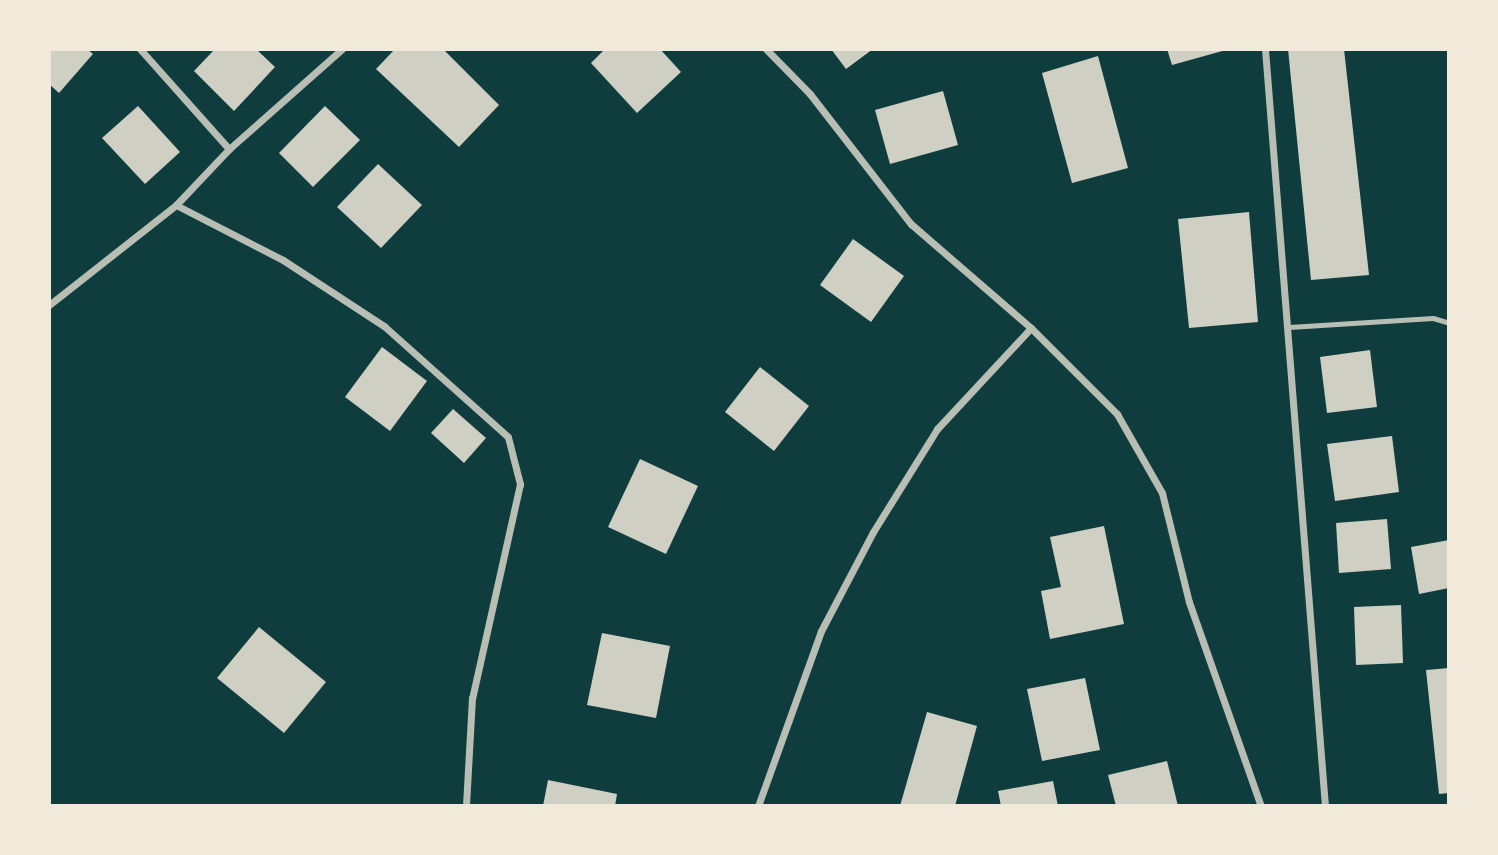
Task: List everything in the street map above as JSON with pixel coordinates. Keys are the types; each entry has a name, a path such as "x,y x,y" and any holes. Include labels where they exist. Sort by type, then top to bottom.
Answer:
{"street":[{"path":"140,49 229,149"},
{"path":"49,305 176,205 229,149 342,49"},
{"path":"766,49 810,94 911,224 1031,328 1117,414 1162,493 1189,602 1261,806"},
{"path":"1265,49 1325,806"},
{"path":"176,205 283,260 384,326 508,437 520,484 472,698 466,806"},
{"path":"758,806 821,631 873,532 937,429 1031,328"}],"lane":[{"path":"1289,327 1433,318 1449,323"}],"building":[{"path":"49,49 87,49 93,54 59,93 49,84"},
{"path":"215,49 256,49 275,67 234,111 194,71"},
{"path":"395,49 443,49 499,105 459,147 376,69"},
{"path":"605,49 660,49 681,72 637,113 591,63"},
{"path":"831,49 873,49 846,69"},
{"path":"1167,49 1226,49 1226,50 1172,65"},
{"path":"1288,49 1344,49 1369,275 1311,280"},
{"path":"1098,56 1128,168 1072,183 1042,73"},
{"path":"943,91 958,145 890,164 875,110"},
{"path":"138,106 180,152 145,184 102,138"},
{"path":"325,106 360,140 313,187 279,153"},
{"path":"378,164 422,205 381,248 337,207"},
{"path":"1249,212 1258,322 1189,328 1178,219"},
{"path":"853,239 904,276 871,322 820,285"},
{"path":"382,347 427,381 390,431 345,397"},
{"path":"1370,350 1377,407 1327,413 1320,357"},
{"path":"760,367 809,406 774,451 725,412"},
{"path":"453,409 486,438 464,463 431,433"},
{"path":"1392,436 1399,492 1335,501 1327,444"},
{"path":"640,459 698,486 666,554 608,527"},
{"path":"1387,519 1391,569 1339,573 1336,523"},
{"path":"1104,526 1124,624 1050,639 1041,591 1061,587 1050,537"},
{"path":"1449,540 1449,588 1419,594 1411,547"},
{"path":"1401,605 1403,663 1356,665 1354,607"},
{"path":"259,627 326,682 284,733 217,678"},
{"path":"602,633 670,646 656,718 587,705"},
{"path":"1449,668 1449,793 1439,794 1426,670"},
{"path":"1085,678 1100,750 1042,761 1027,689"},
{"path":"927,712 977,726 955,806 900,806"},
{"path":"1167,761 1178,806 1116,806 1108,775"},
{"path":"548,780 617,794 615,806 543,806"},
{"path":"1053,781 1058,806 1001,806 998,791"}]}
